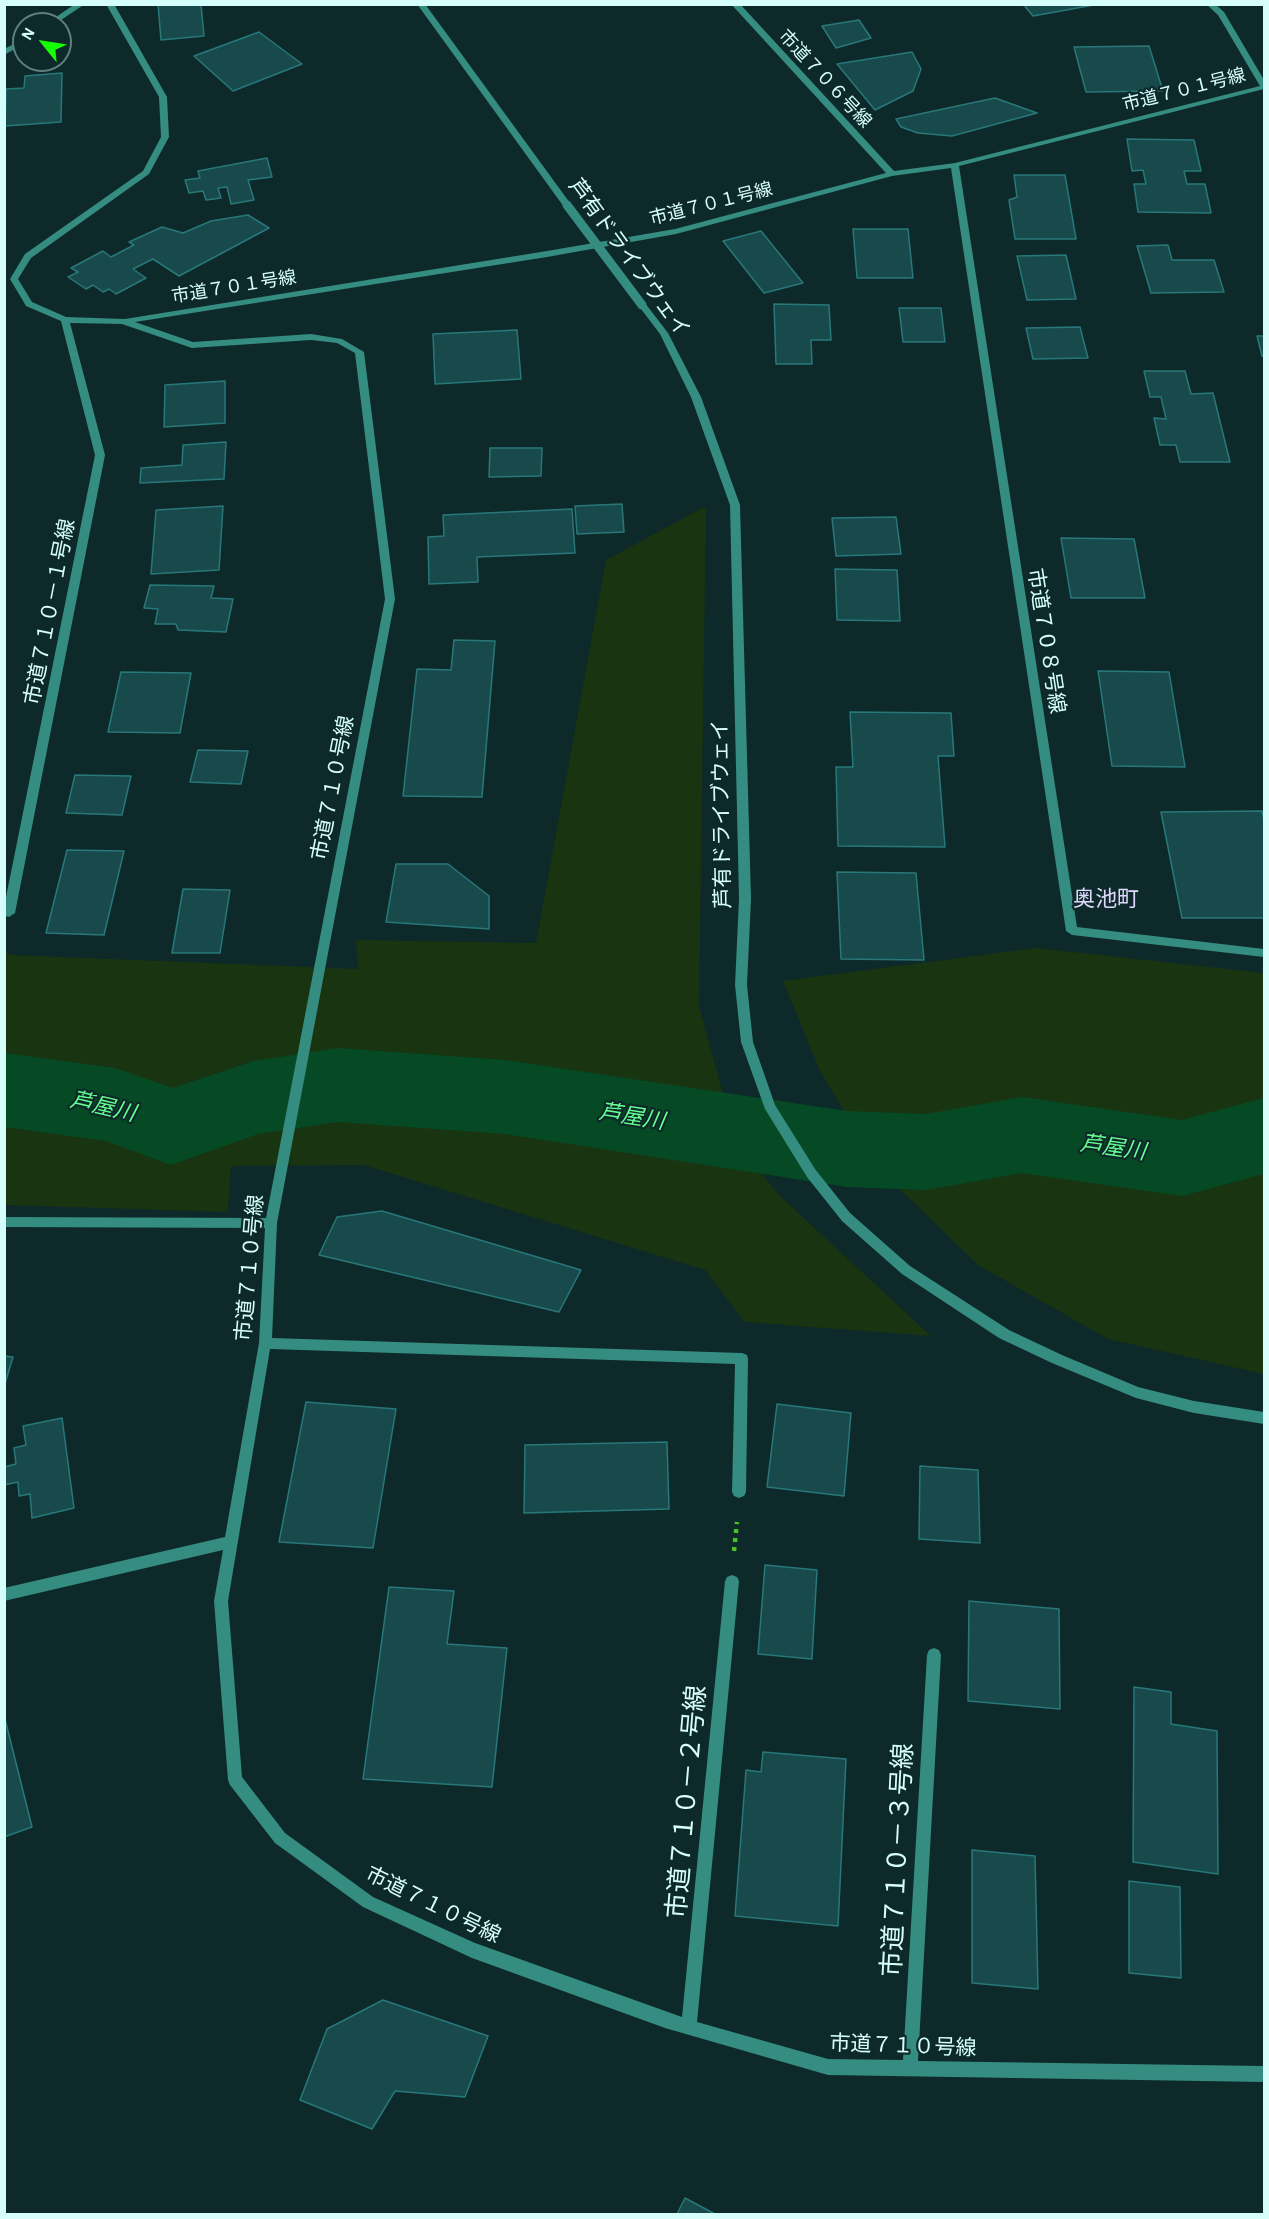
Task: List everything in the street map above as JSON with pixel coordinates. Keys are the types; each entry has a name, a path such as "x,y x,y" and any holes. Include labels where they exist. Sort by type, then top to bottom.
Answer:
{"street":[{"name":"市道７１０号線","path":"110,4 163,97 165,137 146,171 28,256 14,279 30,304 65,320 123,321 192,345 311,337 339,341 359,352 390,598 271,1224 265,1343 221,1601 235,1780 280,1838 368,1902 472,1950 689,2027 828,2067 1264,2074"},
{"name":"芦有ドライブウェイ","path":"421,4 567,205 664,333 696,397 735,505 745,899 741,985 747,1042 769,1106 811,1173 846,1216 906,1270 1004,1334 1136,1392 1194,1407 1264,1418"},
{"name":"市道７０６号線","path":"735,4 892,174"},
{"path":"1210,4 1221,14 1264,86"},
{"name":"市道７０１号線","path":"123,321 535,256 676,231 892,174 955,165 1264,86"},
{"name":"市道７０８号線","path":"955,165 1072,931 1264,953"},
{"name":"市道７１０－１号線","path":"9,913 100,455 65,320"},
{"path":"4,1222 271,1224"},
{"path":"265,1343 742,1359 739,1492"},
{"path":"4,1596 231,1542"},
{"name":"市道７１０－２号線","path":"689,2027 732,1581"},
{"name":"市道７１０－３号線","path":"910,2068 934,1655"}],"path":[{"path":"732,1581 739,1492"}],"green space":[{"path":"706,506 699,1006 736,1142 780,1196 931,1336 745,1322 705,1270 364,1165 231,1166 228,1212 5,1205 4,952 11,955 358,969 356,940 536,943 606,560"},
{"path":"1036,948 1264,973 1264,1374 1108,1339 978,1265 877,1167 820,1071 783,981"}],"building":[{"path":"158,4 201,4 204,36 161,40"},
{"path":"1023,4 1094,4 1094,5 1033,16"},
{"path":"859,20 871,38 836,48 822,26"},
{"path":"259,32 302,64 233,91 194,56"},
{"path":"1149,46 1163,91 1086,92 1074,47"},
{"path":"912,52 921,69 913,91 875,110 837,64"},
{"path":"62,73 61,122 5,126 6,89 24,88 25,76"},
{"path":"995,98 1037,113 952,136 918,133 901,127 896,119"},
{"path":"1127,139 1194,140 1201,171 1184,171 1187,184 1205,184 1211,213 1138,212 1134,184 1146,184 1143,170 1132,171"},
{"path":"267,158 272,177 248,180 254,200 231,204 227,187 218,188 221,198 206,200 203,191 189,193 185,180 200,178 198,171"},
{"path":"1014,175 1065,175 1076,239 1015,239 1009,200 1017,197"},
{"path":"248,215 269,228 179,276 153,259 133,269 146,278 116,294 109,289 103,292 93,285 86,289 68,277 78,272 71,268 103,251 111,257 134,245 129,242 162,227 183,233 211,221"},
{"path":"853,229 908,229 913,278 857,278"},
{"path":"761,231 803,283 764,293 723,241"},
{"path":"1168,245 1172,260 1214,260 1224,292 1151,293 1137,246"},
{"path":"1066,255 1076,299 1027,300 1017,256"},
{"path":"774,304 829,305 831,340 811,340 812,364 776,364"},
{"path":"899,308 941,308 945,342 903,342"},
{"path":"1080,327 1088,358 1033,359 1026,328"},
{"path":"517,330 521,379 435,384 433,334"},
{"path":"1257,336 1264,336 1264,356 1262,356"},
{"path":"1144,371 1185,371 1191,394 1213,393 1230,462 1180,462 1176,445 1160,445 1154,418 1166,419 1161,397 1150,397"},
{"path":"225,381 225,423 164,427 165,385"},
{"path":"226,442 224,479 140,483 141,468 182,465 183,445"},
{"path":"490,448 542,448 541,476 489,477"},
{"path":"622,504 624,532 577,534 575,506"},
{"path":"223,506 219,570 151,574 156,510"},
{"path":"572,509 575,553 477,557 478,582 429,584 428,537 444,536 443,515"},
{"path":"896,517 901,554 836,556 832,518"},
{"path":"1061,538 1134,539 1145,598 1071,598"},
{"path":"835,569 897,570 900,621 837,620"},
{"path":"150,585 214,586 211,598 233,599 226,632 178,630 176,624 155,624 158,609 144,608"},
{"path":"454,640 495,641 482,797 403,796 417,669 451,670"},
{"path":"1098,671 1169,672 1185,767 1112,766"},
{"path":"121,672 191,673 180,733 108,732"},
{"path":"850,712 951,713 954,756 938,756 945,847 838,846 836,767 853,767"},
{"path":"198,750 248,751 241,784 190,782"},
{"path":"75,775 131,776 122,815 66,813"},
{"path":"1262,811 1264,820 1264,918 1182,918 1161,812"},
{"path":"67,850 124,851 104,935 46,933"},
{"path":"396,864 448,864 489,896 489,929 386,922"},
{"path":"837,872 916,873 924,960 841,959"},
{"path":"183,889 230,890 220,953 172,953"},
{"path":"382,1211 581,1270 559,1312 319,1255 337,1217"},
{"path":"4,1356 13,1357 4,1387"},
{"path":"306,1402 396,1409 373,1548 279,1542"},
{"path":"777,1404 851,1413 844,1496 767,1487"},
{"path":"62,1418 74,1508 32,1518 30,1494 19,1496 18,1482 4,1485 4,1467 16,1464 14,1448 26,1445 23,1426"},
{"path":"667,1442 669,1509 524,1513 525,1445"},
{"path":"920,1466 978,1470 980,1543 919,1539"},
{"path":"765,1565 817,1570 812,1659 758,1654"},
{"path":"389,1587 454,1591 447,1644 507,1648 492,1787 363,1779"},
{"path":"969,1601 1059,1609 1060,1709 968,1701"},
{"path":"1134,1687 1171,1692 1171,1724 1217,1731 1218,1874 1133,1862"},
{"path":"4,1715 32,1827 4,1837"},
{"path":"763,1752 846,1759 838,1926 735,1916 746,1770 761,1772"},
{"path":"972,1850 1035,1856 1038,1989 972,1983"},
{"path":"1129,1881 1180,1887 1181,1978 1129,1973"},
{"path":"383,2000 488,2036 465,2097 395,2091 372,2129 300,2100 327,2029"},
{"path":"685,2198 715,2214 677,2214"}],"waterway":[{"name":"芦屋川","path":"4,1090 115,1105 171,1127 254,1098 338,1085 505,1097 847,1149 926,1152 1022,1135 1182,1158 1264,1136"}],"district":[{"name":"奥池町","path":"1106,899"}]}
